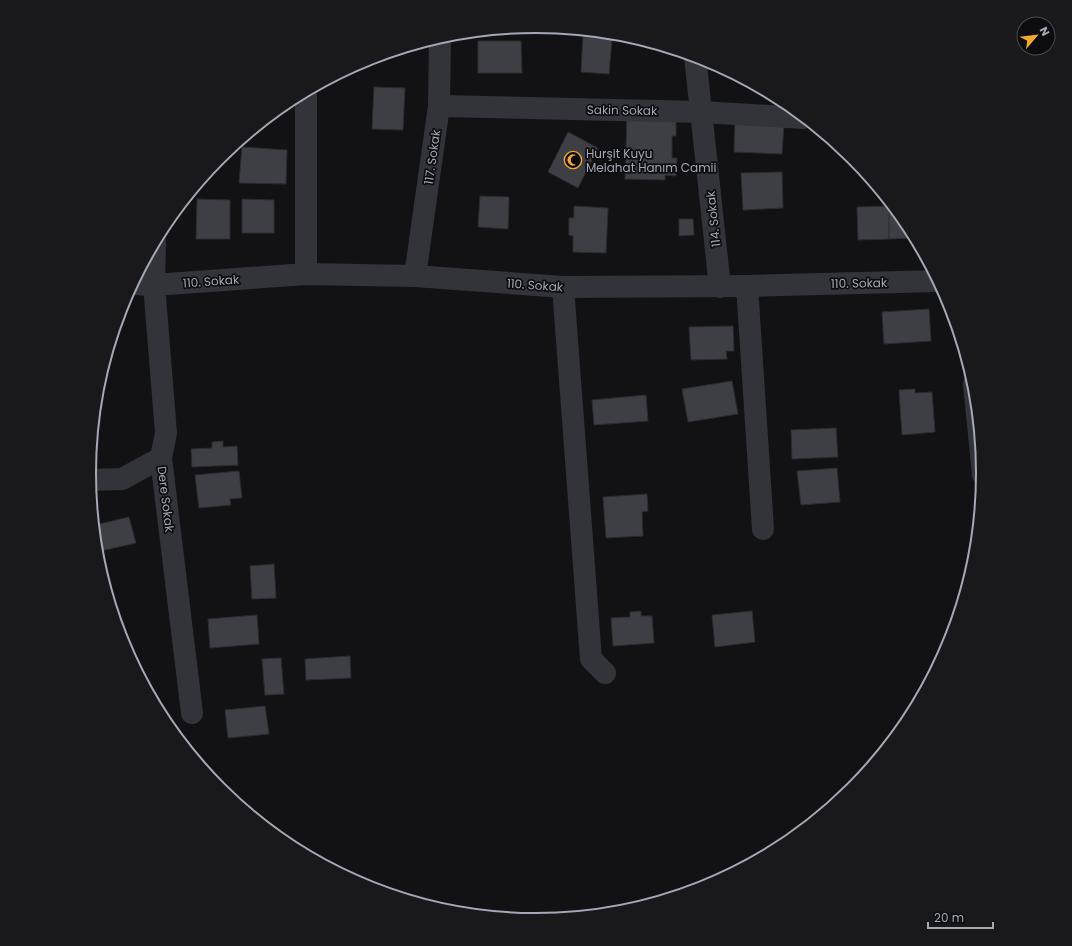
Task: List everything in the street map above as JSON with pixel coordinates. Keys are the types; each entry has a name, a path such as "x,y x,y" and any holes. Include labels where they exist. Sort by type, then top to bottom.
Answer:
{"street":[{"name":"117. Sokak","path":"415,276 439,106 440,44"},
{"name":"114. Sokak","path":"696,63 720,287"},
{"path":"306,98 306,274"},
{"name":"Sakin Sokak","path":"439,106 702,112 795,117"},
{"name":"Dere Sokak","path":"155,253 154,286 166,433 161,458 192,713"},
{"name":"110. Sokak","path":"138,285 154,286 306,274 415,276 563,287 720,287 932,281"},
{"path":"747,286 763,529"},
{"path":"563,287 591,659 605,672"},
{"path":"96,480 122,479 161,458"}],"building":[{"path":"583,37 612,40 609,74 581,72"},
{"path":"478,41 521,41 522,73 478,73"},
{"path":"374,87 405,88 403,130 372,129"},
{"path":"627,116 676,121 676,136 672,136 672,158 677,158 676,176 665,175 665,180 625,179"},
{"path":"735,121 784,123 782,154 734,152"},
{"name":"Hurşit Kuyu Melahat Hanım Camii","path":"568,132 598,148 578,188 548,172"},
{"path":"242,147 287,150 286,184 239,183"},
{"path":"782,172 783,208 743,210 741,173"},
{"path":"480,196 509,197 508,229 478,227"},
{"path":"197,199 230,200 230,239 196,239"},
{"path":"242,199 274,200 274,233 242,233"},
{"path":"574,206 608,208 606,253 573,252 573,236 569,235 569,218 574,218"},
{"path":"886,206 889,211 889,239 858,240 857,207"},
{"path":"888,210 908,238 889,239"},
{"path":"679,219 693,219 694,235 679,236"},
{"path":"929,309 931,341 884,344 882,312"},
{"path":"733,326 734,351 726,351 727,359 691,360 689,327"},
{"path":"732,381 738,414 688,422 682,389"},
{"path":"915,389 915,393 932,392 935,432 902,435 899,390"},
{"path":"646,395 648,421 594,425 592,400"},
{"path":"836,428 838,457 792,459 791,430"},
{"path":"223,441 223,447 237,446 238,465 192,467 191,449 212,448 212,442"},
{"path":"837,468 840,502 801,505 797,471"},
{"path":"239,471 242,498 230,499 231,505 199,508 195,475"},
{"path":"647,494 648,511 642,512 643,536 606,538 603,497"},
{"path":"129,517 136,543 103,551 99,524"},
{"path":"274,564 276,598 252,599 250,566"},
{"path":"641,611 641,616 652,616 654,643 613,646 611,618 630,617 630,612"},
{"path":"752,611 755,642 715,647 712,615"},
{"path":"257,615 259,644 210,648 208,619"},
{"path":"350,656 351,678 306,680 305,659"},
{"path":"281,658 284,694 265,695 262,659"},
{"path":"265,706 269,734 228,738 225,710"}],"place":[{"name":"Hurşit Kuyu Melahat Hanım Camii","path":"573,160"}]}
